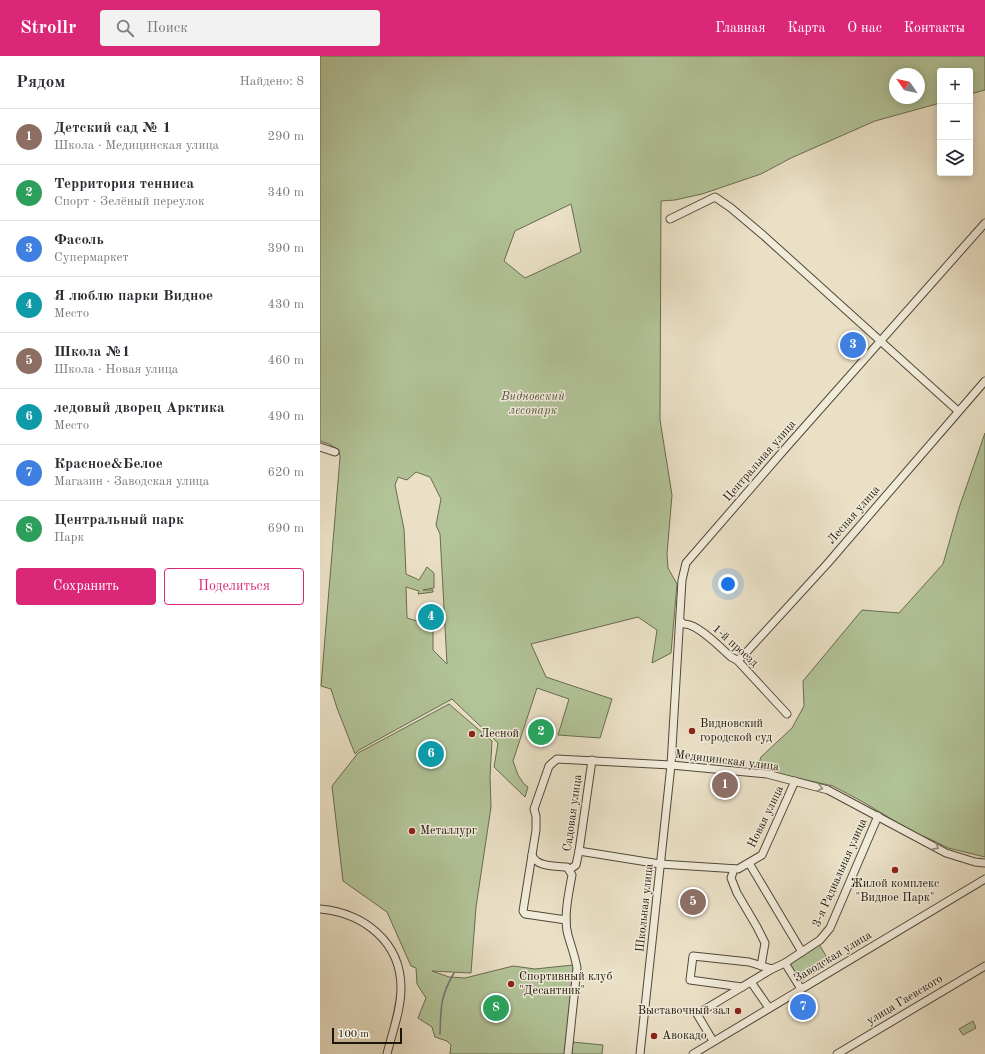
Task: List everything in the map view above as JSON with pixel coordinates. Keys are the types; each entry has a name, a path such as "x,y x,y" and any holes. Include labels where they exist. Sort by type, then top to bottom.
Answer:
{"street":[{"path":"670,219 715,196 732,208 763,235 958,411"},
{"name":"Центральная улица","path":"671,765 682,580 686,563 784,450 985,224"},
{"name":"Лесная улица","path":"737,660 742,657 826,564 985,381"},
{"path":"320,447 335,452"},
{"name":"1-й проезд","path":"680,621 684,624 689,624 696,627 731,657 737,660 787,714"},
{"name":"Медицинская улица","path":"532,854 536,830 536,816 534,809 549,766 557,759 671,765 767,774 828,790 946,853 975,862 985,863"},
{"name":"Садовая улица","path":"568,1054 577,968 576,958 567,934 566,920 572,875 569,870 576,865 579,851 592,760"},
{"name":"Школьная улица","path":"640,1054 671,765"},
{"name":"Новая улица","path":"579,851 660,864 738,869 762,855 795,782"},
{"name":"3-я Радиальная улица","path":"712,1042 698,1014 772,969 785,963 820,940 830,928 878,816"},
{"path":"532,854 533,859 537,862 544,865 566,867 569,870"},
{"path":"532,854 523,911 526,914 566,920"},
{"path":"749,863 802,952"},
{"path":"734,869 731,878 737,893 765,943 761,966"},
{"name":"Заводская улица","path":"693,1054 985,879"},
{"path":"320,909 347,915 369,926 387,944 395,955 400,968 401,989 397,1014 387,1054"},
{"path":"742,987 690,980 693,956 750,962 772,969"},
{"path":"785,963 801,989"},
{"name":"улица Гаевского","path":"837,1054 985,966"},
{"path":"751,982 769,1008"}],"green space":[{"name":"Видновский лесопарк","path":"320,56 985,56 985,90 973,93 973,68 937,68 937,104 875,121 791,158 761,174 702,194 675,200 661,201 660,420 672,495 667,554 668,568 677,584 671,653 652,663 657,630 638,617 531,644 546,677 612,699 600,738 558,735 569,699 537,688 513,761 518,775 528,787 525,797 494,767 498,743 452,699 359,750 355,754 331,689 321,686 340,457 339,450 320,441","holes":["571,204 581,252 525,278 504,261 515,231","416,472 430,477 441,499 436,525 440,534 447,664 433,650 433,626 407,618 406,587 419,591 418,594 433,592 433,590 423,590 434,588 434,573 427,567 419,580 406,574 404,529 395,485 398,477 407,480"]},
{"path":"985,433 985,857 948,848 913,832 833,786 757,769 761,757 792,728 804,706 803,681 862,610 899,613 943,564 959,508"},
{"name":"Металлург","path":"449,704 492,741 490,777 491,807 476,907 471,973 432,971 449,977 465,978 513,966 535,969 573,965 575,970 565,1054 450,1054 451,1045 447,1041 435,1037 432,1027 418,1018 426,998 417,984 416,968 411,966 387,912 343,881 332,786 358,753"},
{"path":"819,944 830,963 799,982 788,963"},
{"path":"973,1021 976,1028 963,1035 959,1029"},
{"path":"572,1042 603,1045 602,1054 570,1054"}],"waterway":[{"path":"440,1034 442,1002 449,981 454,973"}],"place":[{"name":"Фасоль","path":"853,345"},
{"name":"Я люблю парки Видное","path":"431,617"},
{"name":"Видновский городской суд","path":"692,731"},
{"name":"Территория тенниса","path":"541,732"},
{"name":"Лесной","path":"472,734"},
{"name":"ледовый дворец Арктика","path":"431,754"},
{"name":"Детский сад № 1","path":"725,785"},
{"name":"Металлург","path":"412,831"},
{"name":"Жилой комплекс \"Видное Парк\"","path":"895,870"},
{"name":"Школа №1","path":"693,902"},
{"name":"Спортивный клуб \"Десантник\"","path":"511,984"},
{"name":"Красное&Белое","path":"803,1007"},
{"name":"Центральный парк","path":"496,1008"},
{"name":"Выставочный зал","path":"738,1011"},
{"name":"Авокадо","path":"654,1036"}]}
